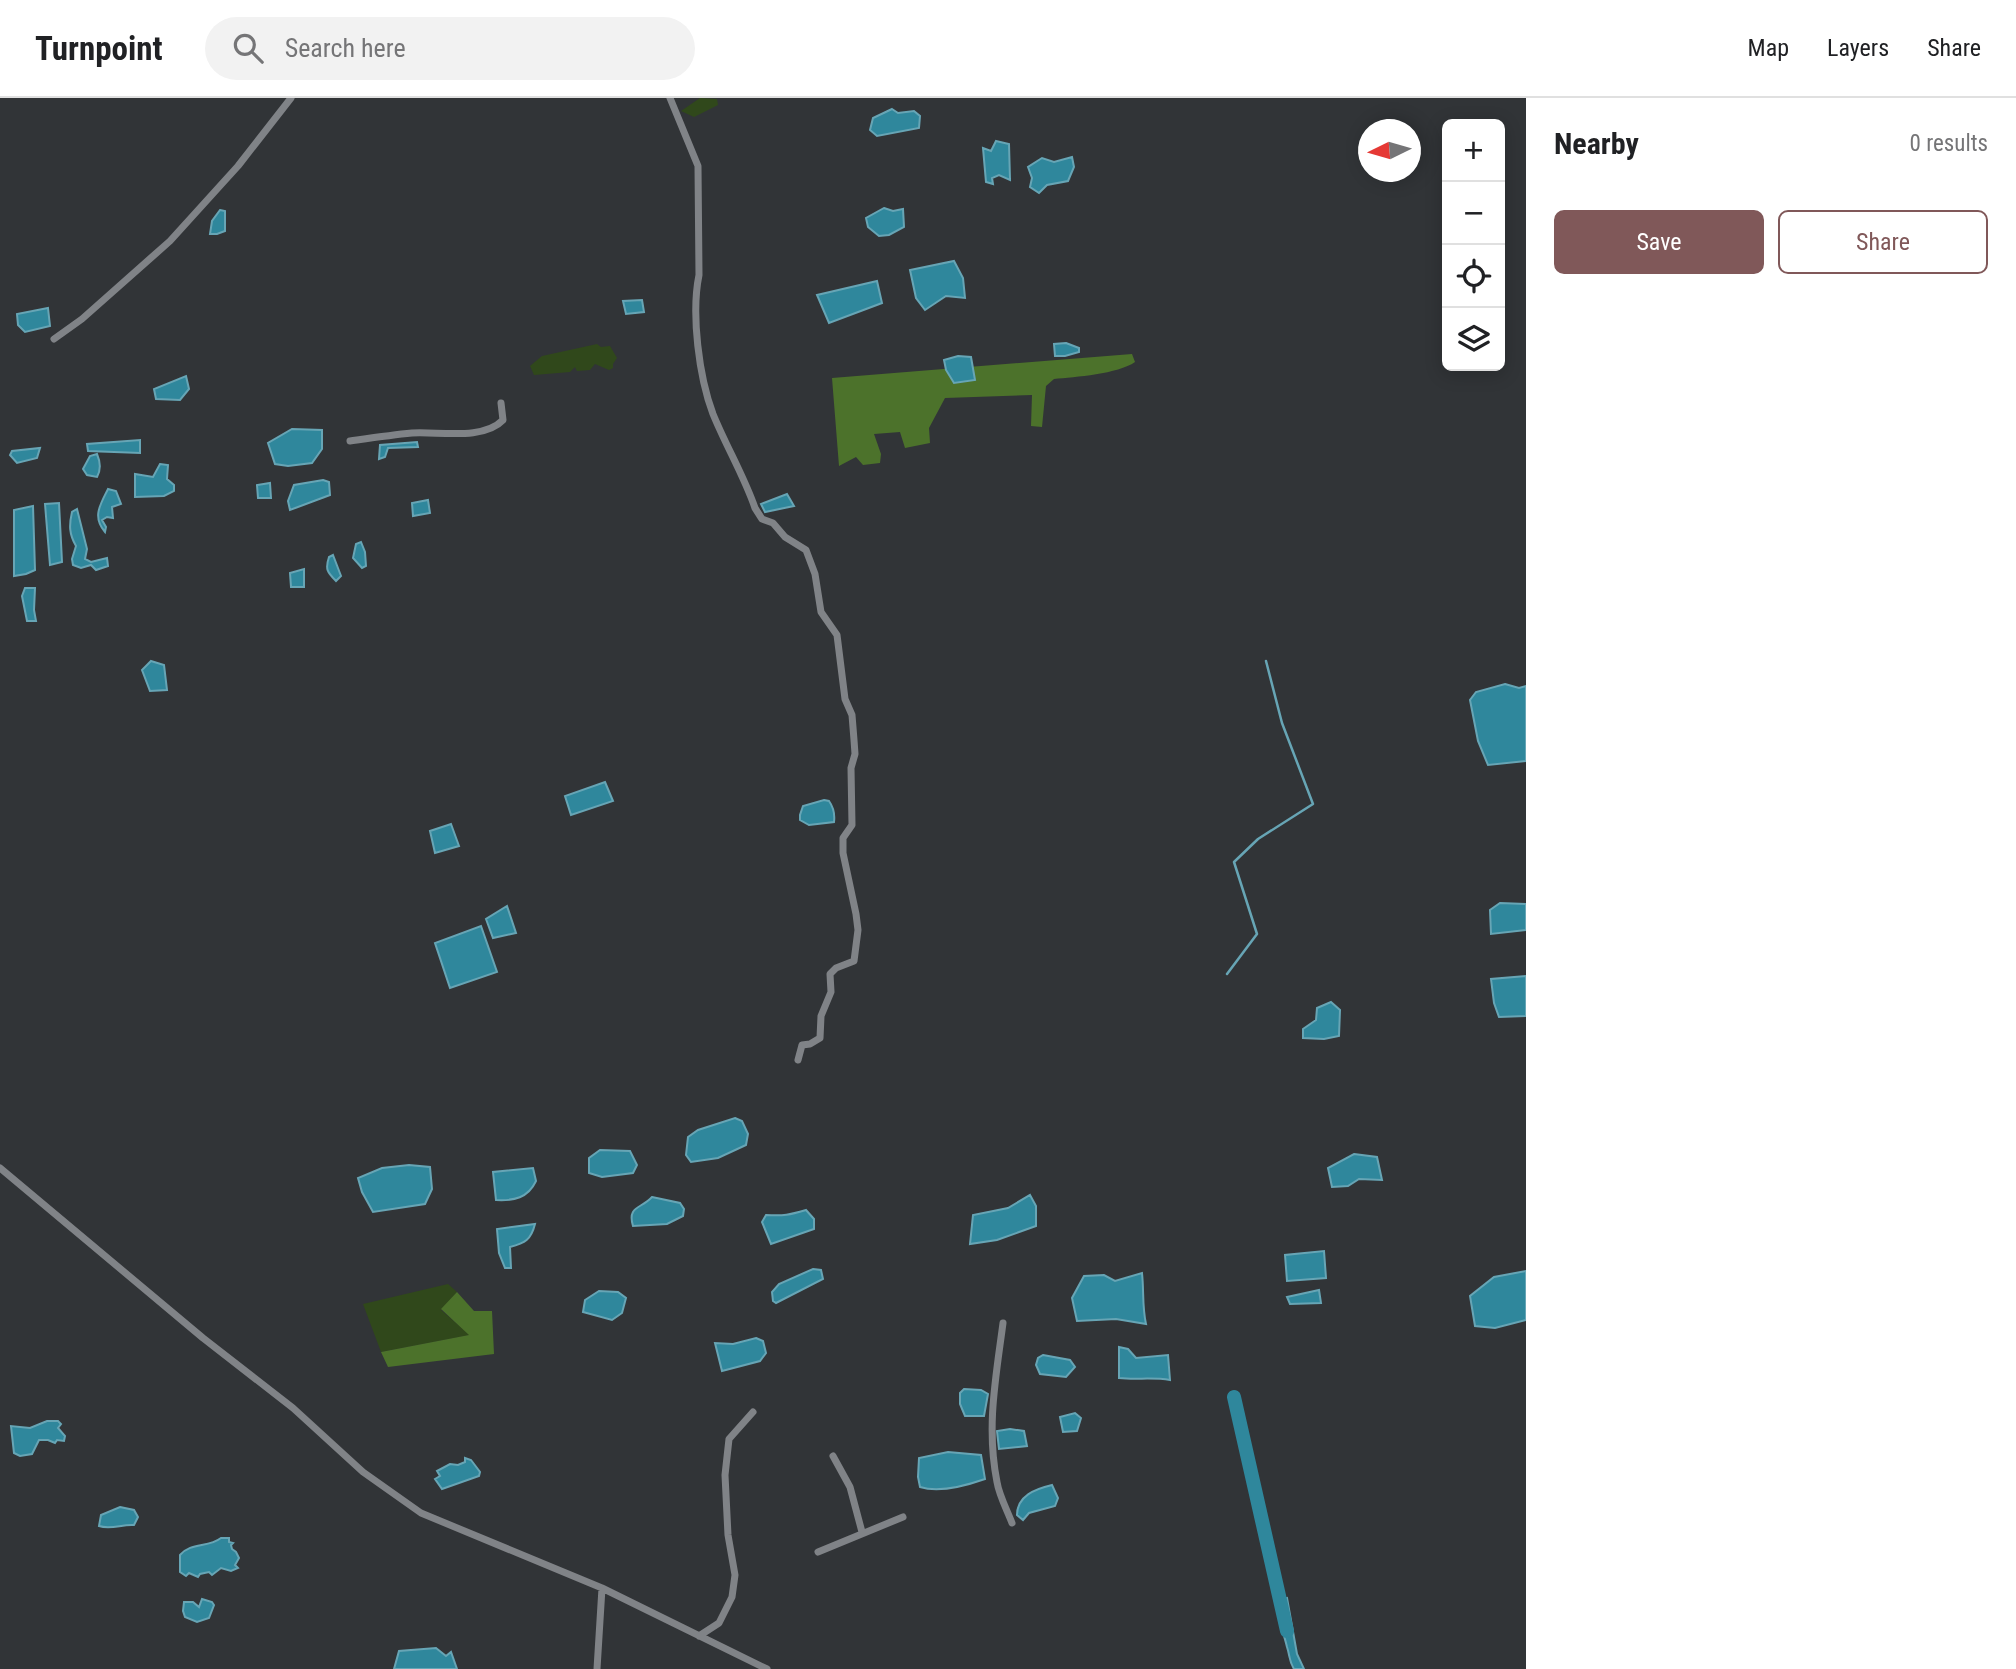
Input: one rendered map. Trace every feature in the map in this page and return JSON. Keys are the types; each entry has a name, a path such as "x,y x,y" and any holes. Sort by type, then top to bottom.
{"street":[{"path":"54,339 82,319 170,241 238,166 291,98"},
{"path":"670,98 698,166 699,275 696,290 700,372 713,414 755,508 762,519 773,523 785,537 806,550 815,574 821,612 837,635 845,699 852,715 855,754 851,768 852,825 843,838 843,846 858,930 854,961 836,968 830,974 831,992 821,1016 820,1038 802,1045 798,1060"},
{"path":"350,441 414,433 453,435 497,426 503,420 501,403"},
{"path":"0,1168 203,1338 293,1408 363,1472 421,1513 602,1588 767,1669"},
{"path":"1003,1323 992,1390 991,1425 997,1484 1012,1523"},
{"path":"699,1636 719,1623 732,1597 735,1575 728,1535 725,1475 729,1439 753,1412"},
{"path":"833,1456 850,1487 862,1532"},
{"path":"818,1552 903,1517"},
{"path":"597,1669 602,1588"}],"green space":[{"path":"700,98 717,99 718,105 694,117 681,111"},
{"path":"597,344 601,347 610,346 617,358 613,368 609,370 595,364 590,370 577,371 575,367 570,372 534,375 530,366 542,356"},
{"path":"1132,354 1135,362 1128,366 1096,374 1054,379 1046,386 1042,427 1031,426 1032,395 945,398 929,428 930,443 905,448 900,432 874,434 881,454 880,463 863,465 856,457 839,466 832,378"},
{"path":"448,1284 457,1292 441,1310 470,1335 381,1352 363,1304"},
{"path":"457,1292 474,1311 492,1311 494,1354 388,1367 381,1352 469,1335 441,1309"}],"water":[{"path":"892,109 898,113 914,111 920,116 919,128 877,136 870,130 873,118"},
{"path":"996,141 1009,144 1010,180 999,175 992,178 993,184 986,182 983,148 991,151"},
{"path":"1072,157 1074,167 1068,181 1047,185 1039,193 1030,187 1032,178 1028,167 1042,158 1054,162"},
{"path":"884,208 893,211 903,209 904,227 889,235 879,236 868,227 866,218"},
{"path":"220,210 225,211 225,231 210,234 212,221"},
{"path":"954,261 963,278 965,298 946,296 925,310 916,298 910,270"},
{"path":"877,281 882,303 829,323 817,295"},
{"path":"642,300 644,312 626,314 623,301"},
{"path":"48,308 50,326 25,332 18,325 17,314"},
{"path":"1066,343 1079,348 1079,352 1055,356 1054,344"},
{"path":"958,356 971,357 975,380 954,383 946,370 944,360"},
{"path":"186,376 189,389 180,400 156,399 154,389"},
{"path":"292,429 322,430 322,449 312,463 288,466 275,464 268,443"},
{"path":"140,440 140,453 88,451 87,444"},
{"path":"417,442 418,447 388,448 385,457 379,459 380,445"},
{"path":"40,448 37,458 17,463 10,455 12,451"},
{"path":"97,454 100,466 97,477 87,475 83,469 90,456"},
{"path":"160,464 168,465 167,479 174,485 174,491 164,496 135,497 135,474 153,477"},
{"path":"323,480 329,482 330,495 290,510 288,501 294,485"},
{"path":"270,483 271,498 258,498 257,485"},
{"path":"108,489 116,491 121,504 112,507 113,518 102,520 106,527 105,532 98,516"},
{"path":"787,494 794,506 765,512 761,504"},
{"path":"428,500 430,513 413,516 412,503"},
{"path":"59,503 62,562 50,565 45,504"},
{"path":"33,506 35,570 14,576 14,510"},
{"path":"77,509 87,549 85,559 91,562 107,558 108,566 96,570 91,565 81,568 73,565 76,546 70,521 72,512"},
{"path":"361,542 366,566 362,568 353,558 356,544"},
{"path":"333,555 341,576 336,581 327,567 329,557"},
{"path":"304,569 304,587 291,587 290,573"},
{"path":"25,588 35,588 36,621 27,621 22,596"},
{"path":"151,661 164,665 167,690 150,691 142,670"},
{"path":"1505,684 1519,688 1526,686 1526,761 1488,765 1478,741 1470,700 1476,692"},
{"path":"605,782 613,801 571,815 565,796"},
{"path":"829,801 832,806 834,822 809,825 800,820 803,806"},
{"path":"451,824 459,846 435,853 430,831"},
{"path":"1500,903 1526,904 1526,930 1491,934 1490,910"},
{"path":"507,906 516,933 493,938 486,919"},
{"path":"481,926 497,972 450,988 435,943"},
{"path":"1526,976 1526,1016 1499,1017 1491,979"},
{"path":"1331,1002 1340,1010 1339,1036 1324,1039 1303,1038 1303,1029 1316,1020 1317,1008"},
{"path":"735,1118 742,1121 748,1134 746,1145 718,1158 691,1162 686,1155 688,1137 698,1130"},
{"path":"600,1150 630,1151 637,1165 633,1173 602,1177 589,1173 589,1158"},
{"path":"1354,1154 1377,1157 1382,1180 1359,1179 1348,1186 1332,1187 1328,1168"},
{"path":"409,1165 430,1167 432,1189 425,1204 373,1212 358,1178 382,1168"},
{"path":"533,1168 536,1181 525,1195 509,1200 496,1200 493,1172"},
{"path":"1030,1195 1036,1206 1036,1226 997,1240 970,1244 973,1215 1008,1208"},
{"path":"652,1197 680,1203 684,1209 683,1216 667,1224 633,1226 633,1211"},
{"path":"806,1210 814,1219 814,1229 771,1244 762,1222 766,1215 786,1215"},
{"path":"535,1224 527,1240 510,1247 511,1268 505,1268 499,1253 497,1229"},
{"path":"1324,1251 1326,1278 1287,1281 1285,1255"},
{"path":"813,1269 821,1270 823,1279 776,1303 773,1301 772,1292 779,1284"},
{"path":"1526,1271 1526,1320 1495,1328 1475,1326 1470,1296 1494,1277"},
{"path":"1142,1273 1146,1324 1116,1319 1077,1321 1072,1298 1084,1276 1104,1275 1115,1281"},
{"path":"1319,1290 1321,1303 1290,1304 1287,1297"},
{"path":"599,1291 618,1292 626,1298 622,1313 612,1320 583,1312 585,1300"},
{"path":"756,1338 763,1341 766,1353 760,1361 722,1371 715,1343 733,1344"},
{"path":"1119,1347 1128,1349 1136,1358 1168,1355 1170,1380 1119,1378"},
{"path":"1043,1355 1070,1360 1075,1367 1066,1377 1040,1374 1036,1365 1038,1358"},
{"path":"964,1389 981,1390 988,1394 984,1416 965,1416 960,1404 960,1393"},
{"path":"1075,1413 1081,1418 1077,1431 1063,1432 1060,1417"},
{"path":"47,1421 58,1421 61,1424 58,1428 65,1436 64,1441 57,1440 55,1443 39,1440 32,1454 20,1456 14,1453 11,1426 30,1428"},
{"path":"997,1431 1024,1431 1027,1446 999,1449"},
{"path":"948,1452 981,1455 985,1479 944,1489 920,1487 919,1458"},
{"path":"465,1458 471,1460 480,1472 479,1476 442,1489 435,1479 440,1476 437,1471 450,1464 465,1462"},
{"path":"1052,1485 1058,1498 1055,1506 1029,1513 1023,1520 1017,1515 1024,1498 1033,1491"},
{"path":"120,1507 134,1510 138,1517 134,1525 99,1526 101,1515"},
{"path":"221,1538 229,1538 229,1542 233,1543 232,1549 239,1558 235,1565 238,1568 231,1571 221,1568 212,1575 209,1572 198,1577 189,1573 186,1576 180,1572 180,1555 184,1551"},
{"path":"1287,1598 1297,1654 1304,1669 1294,1669 1283,1632 1284,1608 1276,1601"},
{"path":"202,1599 214,1605 209,1618 197,1622 185,1617 184,1602 193,1602 199,1607"},
{"path":"436,1648 446,1656 451,1652 457,1669 394,1669 399,1651"}],"waterway":[{"path":"1227,974 1257,934 1234,862 1258,839 1313,804 1282,723 1266,661"},
{"path":"1234,1397 1287,1631"}]}
